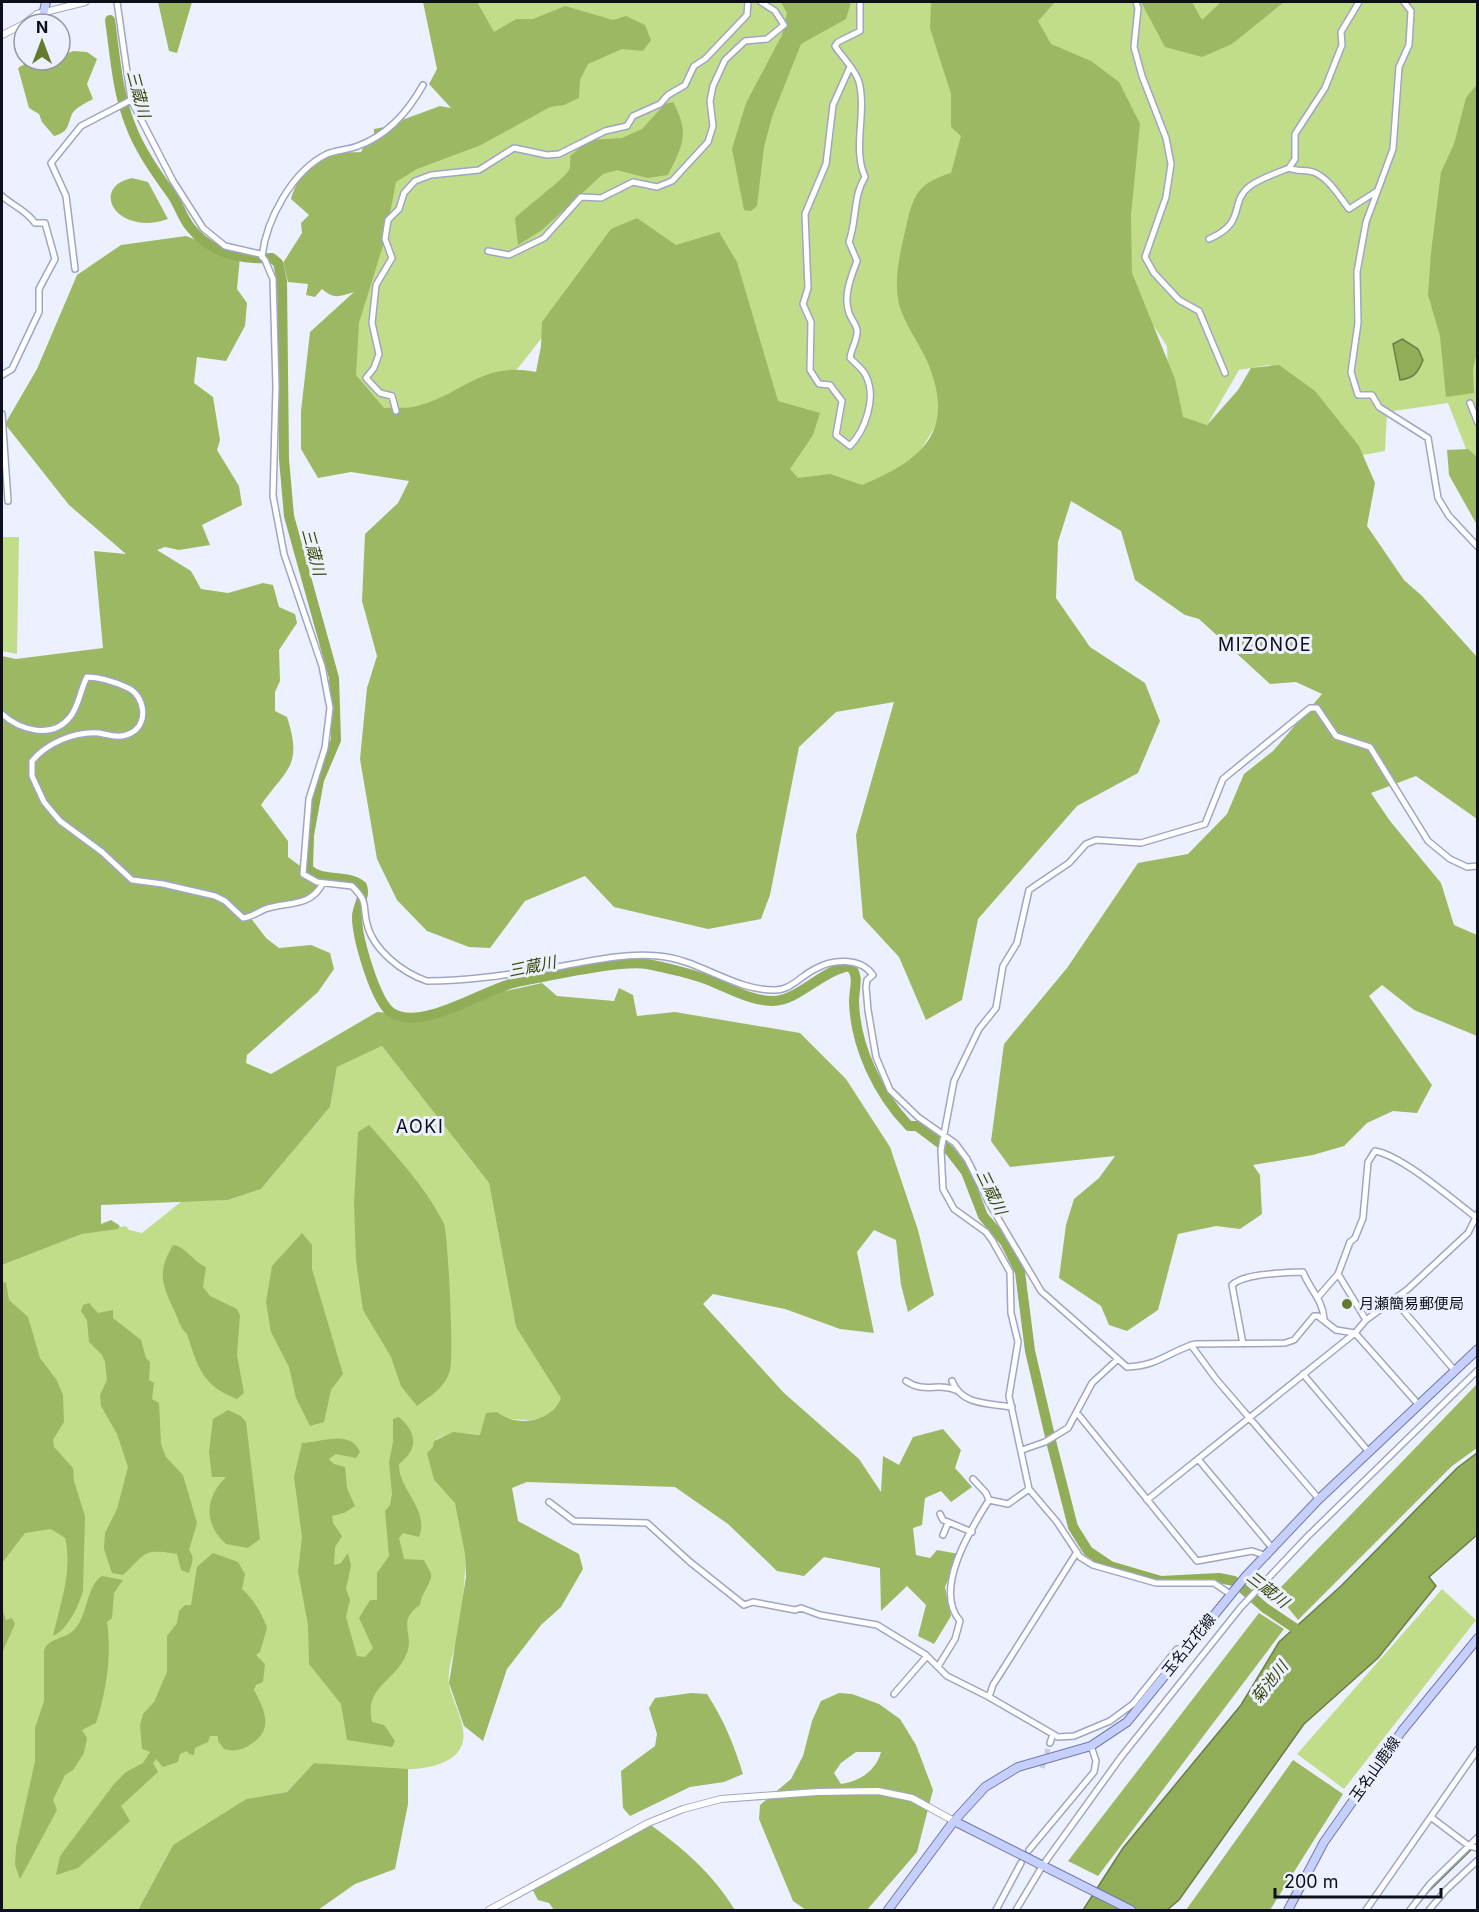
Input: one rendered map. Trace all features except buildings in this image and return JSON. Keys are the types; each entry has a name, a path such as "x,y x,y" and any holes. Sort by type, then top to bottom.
{"main road":[{"path":"44,11 46,2"},
{"name":"玉名立花線","path":"888,1911 954,1821 985,1787 1018,1767 1091,1746 1127,1722 1246,1576 1368,1451 1478,1349"},
{"name":"玉名山鹿線","path":"1288,1911 1324,1842 1402,1731 1478,1638"},
{"path":"954,1821 1131,1911"}],"street":[{"path":"44,11 85,2"},
{"path":"117,2 131,100 173,181 203,228 225,246 263,258"},
{"path":"396,411 392,396 380,393 366,378 374,368 379,354 372,323 376,285 392,258 385,239 388,220 399,208 415,181 431,175 479,170 514,148 547,155 559,154 605,131 627,126 633,116 660,104 668,95 685,84 694,66 705,59 747,15 748,2"},
{"path":"488,252 509,255 544,237 581,197 601,198 633,182 657,187 672,181 708,142 713,126 710,101 712,86 725,60 745,41 767,39 784,25 775,11 761,2"},
{"path":"850,67 833,105 826,164 806,214 808,288 803,304 811,322 810,370 819,384 830,385 842,401 836,435 850,446 861,435 870,401 866,375 850,358 857,327 848,312 848,286 856,261 849,242 855,224 857,189 865,177 858,162 862,129 859,81 850,67 835,46 838,42 860,31 860,2"},
{"path":"1136,2 1138,8 1134,47 1142,76 1166,138 1171,164 1166,197 1145,257 1154,273 1179,300 1198,311 1225,373"},
{"path":"1209,239 1225,232 1235,220 1237,208 1249,186 1289,168 1295,159 1295,134 1300,122 1325,88 1342,45 1341,32 1359,2"},
{"path":"1404,2 1411,11 1409,45 1399,67 1393,149 1366,222 1357,272 1358,323 1351,372 1358,396 1372,396 1379,407 1428,438 1438,498 1449,516 1478,547"},
{"path":"423,85 404,116 391,128 362,145 327,154 303,173 282,202 268,232 263,258 273,279 276,387 273,496 284,554 322,666 330,708 326,748 309,799 303,874 323,883 352,886 366,904 367,925 384,954 418,978 427,981 499,976 622,956 658,956 684,962 746,986 779,990 816,968 836,962 856,963 873,975 867,980 868,1010 876,1057 890,1090 918,1118 955,1143 967,1159 989,1203 1041,1291 1060,1311 1127,1367 1140,1367 1159,1362 1183,1347 1191,1345 1285,1343 1294,1340 1314,1316 1324,1319 1336,1330 1355,1333 1418,1404"},
{"path":"75,269 66,196 51,163 81,126 131,100"},
{"path":"1289,168 1296,171 1310,171 1322,176 1349,208 1377,192"},
{"path":"2,196 14,206 27,212 34,223 45,223 55,260 39,289 39,312 12,369 2,375"},
{"path":"1470,403 1478,423"},
{"path":"2,414 8,501"},
{"path":"2,714 28,730 48,731 63,724 71,717 87,677 116,683 134,691 141,700 142,717 140,725 133,732 124,736 79,733 56,743 32,762 32,776 44,802 60,821 102,852 132,880 163,884 215,896 225,901 243,918 267,909 304,902 319,891 323,883"},
{"path":"1233,1591 1214,1583 1165,1584 1135,1578 1093,1565 1077,1552 1057,1522 1029,1489 1009,1390 1018,1342 1011,1313 1010,1272 986,1232 954,1209 948,1200 941,1179 941,1150 954,1081 979,1029 996,1008 1003,966 1017,943 1029,890 1069,863 1086,844 1096,840 1141,843 1206,824 1223,779 1310,708 1317,708 1321,712 1336,736 1370,747 1428,841 1450,859 1467,867 1478,866"},
{"path":"1147,1500 1355,1333 1366,1320 1395,1301 1468,1233 1477,1216 1393,1158 1374,1151 1368,1162 1363,1218 1355,1238 1350,1242 1338,1274 1317,1298"},
{"path":"1243,1344 1232,1286 1235,1282 1279,1273 1303,1272 1323,1305 1324,1319"},
{"path":"1338,1274 1366,1320"},
{"path":"1395,1301 1455,1371"},
{"path":"1191,1345 1216,1379 1319,1499"},
{"path":"1022,1450 1045,1442 1068,1428 1092,1383 1118,1359"},
{"path":"1016,1911 1121,1757 1247,1600 1345,1499 1478,1370"},
{"path":"1303,1374 1368,1451"},
{"path":"906,1381 926,1389 949,1387 973,1401 1012,1407"},
{"path":"952,1381 955,1390"},
{"path":"1077,1413 1197,1562 1252,1551 1270,1552"},
{"path":"1198,1459 1270,1552"},
{"path":"973,1479 986,1493 989,1500"},
{"path":"989,1500 1008,1504 1029,1489"},
{"path":"989,1500 972,1532 949,1586 950,1600 960,1621 954,1639 937,1668 947,1676 1059,1737 1074,1736 1110,1721 1132,1704 1177,1649 1185,1649"},
{"path":"549,1502 574,1521 647,1523 744,1605 753,1602 795,1610 801,1608 820,1615 877,1625 939,1665"},
{"path":"940,1514 948,1523 972,1532"},
{"path":"943,1535 948,1523"},
{"path":"989,1697 993,1685 1077,1552"},
{"path":"894,1694 927,1656"},
{"path":"1050,1743 1053,1734"},
{"path":"1029,1850 1094,1772 1096,1761 1091,1746"},
{"path":"1366,1911 1478,1749"},
{"path":"489,1911 648,1823 683,1809 721,1799 817,1792 878,1791 912,1798 954,1821"},
{"path":"1432,1818 1469,1846 1477,1848"},
{"path":"1410,1911 1430,1884 1478,1837"},
{"path":"1429,1911 1446,1890 1478,1860"},
{"path":"996,1911 1021,1863"}],"shaded area":[{"path":"158,2 192,2 177,53 169,51"},
{"path":"423,2 477,2 494,32 516,19 533,19 565,6 613,20 626,16 645,25 651,40 643,51 622,49 588,64 580,80 579,98 564,105 550,107 481,145 417,169 396,182 385,239 359,323 356,375 384,408 405,408 433,401 474,380 501,371 536,372 541,346 542,322 611,229 637,218 676,245 719,232 737,262 778,401 820,413 813,435 790,469 798,478 830,474 862,485 902,465 929,440 936,424 938,406 935,385 927,361 899,304 897,273 900,253 916,196 925,185 951,173 961,136 951,127 951,94 930,28 931,2 1055,2 1038,21 1051,44 1091,61 1119,82 1140,124 1131,215 1132,273 1175,379 1183,417 1207,425 1238,390 1251,368 1279,365 1315,391 1359,446 1375,483 1367,526 1404,580 1422,596 1477,657 1477,819 1416,776 1371,793 1390,821 1441,883 1454,925 1477,935 1477,1036 1414,1010 1382,985 1369,996 1432,1085 1417,1113 1393,1111 1367,1123 1344,1146 1313,1155 1253,1165 1260,1175 1262,1214 1240,1229 1216,1226 1178,1234 1158,1310 1127,1331 1109,1325 1101,1306 1059,1278 1066,1225 1074,1199 1099,1178 1115,1156 1010,1167 991,1141 1004,1044 1067,968 1138,863 1188,854 1227,814 1244,774 1273,751 1322,694 1296,682 1270,684 1199,619 1185,615 1135,580 1121,531 1071,501 1058,542 1056,598 1090,647 1145,683 1160,721 1138,773 1077,806 978,919 962,1000 926,1020 899,957 863,918 856,835 894,702 836,712 799,747 770,895 761,919 708,929 614,907 585,876 525,901 490,948 469,947 427,931 397,900 377,859 360,759 367,688 377,656 362,601 365,534 398,503 409,481 351,472 318,478 301,449 301,411 310,332 354,292 334,296 322,289 315,297 306,295 308,284 288,282 283,263 302,233 301,223 309,215 291,199 300,179 314,162 331,153 361,152 366,142 374,137 374,129 385,127 399,117 402,120 440,106 451,108 429,84 437,69"},
{"path":"469,2 956,2 978,154 950,402 897,489 771,485 626,231 496,396 373,432 328,397 389,161 523,107"},
{"path":"781,2 851,2 846,19 801,44 772,117 764,147 757,206 751,211 744,210 732,149 746,103 782,35 787,13"},
{"path":"1040,2 1477,2 1477,477 1448,403 1387,412 1385,451 1352,457 1269,365 1239,370 1207,425 1169,414 1167,346 1120,276 1033,36"},
{"path":"1141,2 1192,2 1202,20 1221,2 1284,2 1232,44 1202,57 1165,47"},
{"path":"72,52 87,52 97,59 87,84 93,99 76,109 65,130 54,136 42,122 39,114 29,108 19,72 72,72"},
{"path":"1477,84 1478,348 1473,369 1474,393 1446,397 1440,336 1428,295 1431,253 1441,172 1454,144 1466,98"},
{"path":"673,102 682,122 683,139 668,175 647,178 617,170 603,174 542,230 518,245 515,218 566,174 570,167 570,156 589,140 622,138 642,129 665,104"},
{"path":"132,178 148,182 168,219 150,223 134,221 122,216 114,209 111,200 112,191 119,183"},
{"path":"186,236 240,257 237,289 247,303 245,326 226,361 197,357 194,383 213,397 220,440 217,450 239,486 242,505 202,525 210,545 179,550 165,547 157,550 191,571 201,589 228,593 263,583 273,585 279,607 295,614 297,623 279,650 280,681 275,692 275,711 287,717 292,733 293,757 285,774 261,805 288,841 288,857 323,883 312,898 250,917 266,938 279,948 311,945 330,953 334,969 318,992 247,1055 246,1063 271,1074 377,1012 392,1013 401,1017 443,1013 496,993 542,983 557,996 614,1001 619,988 633,995 637,1016 675,1012 800,1033 846,1079 890,1147 918,1230 934,1295 908,1312 901,1285 896,1240 874,1230 857,1252 874,1333 840,1329 785,1309 713,1294 703,1304 784,1393 859,1459 881,1492 883,1456 899,1465 913,1437 943,1429 961,1450 955,1468 972,1487 951,1502 941,1491 925,1498 922,1525 913,1528 916,1555 930,1558 937,1550 959,1554 945,1587 951,1616 934,1644 918,1636 926,1605 907,1586 881,1611 880,1568 824,1557 804,1576 777,1571 728,1524 675,1487 527,1482 512,1488 518,1521 579,1554 583,1569 561,1607 541,1625 507,1669 483,1741 464,1726 449,1683 466,1577 465,1554 455,1503 434,1480 427,1453 433,1447 434,1441 453,1432 480,1435 486,1413 497,1412 514,1420 533,1420 550,1413 561,1398 516,1327 489,1183 382,1046 337,1067 330,1107 261,1189 228,1200 101,1205 101,1224 111,1220 120,1226 118,1229 82,1234 2,1265 2,656 16,659 103,648 94,551 126,554 69,505 5,424 37,369 77,275 121,245"},
{"path":"1468,449 1477,457 1477,525 1449,475 1447,450"},
{"path":"2,537 19,537 17,654 2,651"},
{"path":"382,1046 489,1183 516,1327 562,1398 552,1413 545,1417 530,1420 504,1418 480,1435 456,1434 434,1441 434,1480 455,1503 464,1532 464,1590 449,1679 451,1693 462,1723 463,1743 450,1759 437,1765 421,1768 403,1770 314,1763 287,1792 246,1799 173,1845 138,1910 2,1910 2,1265 82,1234 126,1226 129,1230 142,1233 182,1201 228,1200 261,1189 330,1107 337,1067"},
{"path":"369,1125 420,1185 437,1211 446,1233 451,1320 450,1370 441,1386 417,1406 401,1386 391,1357 363,1310 356,1260 354,1203 358,1132"},
{"path":"302,1233 312,1245 312,1269 343,1374 331,1390 324,1422 310,1426 296,1398 289,1367 271,1332 266,1302 272,1266"},
{"path":"173,1245 178,1246 206,1267 203,1287 210,1296 237,1309 240,1315 237,1355 244,1393 237,1399 216,1388 203,1374 187,1334 180,1325 169,1299 163,1270"},
{"path":"6,1282 9,1300 28,1317 40,1358 56,1379 63,1395 64,1422 53,1440 54,1447 73,1468 74,1481 85,1516 83,1591 72,1617 63,1629 53,1636 67,1575 65,1538 51,1529 25,1533 2,1563 2,1283"},
{"path":"89,1303 98,1313 113,1310 113,1318 141,1340 146,1358 150,1362 149,1380 154,1383 152,1399 159,1403 161,1444 166,1457 183,1475 197,1523 189,1550 193,1559 189,1573 181,1570 177,1554 151,1552 141,1557 123,1575 112,1573 104,1549 105,1533 117,1509 128,1467 117,1434 101,1406 100,1395 107,1380 105,1362 102,1355 89,1342 87,1320 81,1311 83,1305"},
{"path":"1477,1384 1477,1448 1452,1466 1298,1620 1281,1599 1281,1587"},
{"path":"228,1410 241,1416 246,1422 260,1539 248,1548 226,1544 213,1528 210,1519 214,1493 226,1477 212,1477 209,1452 213,1419"},
{"path":"399,1417 410,1429 413,1441 410,1453 399,1464 400,1473 417,1509 421,1527 419,1537 403,1533 399,1538 404,1559 424,1560 431,1577 420,1605 413,1611 407,1623 409,1641 406,1655 372,1700 372,1722 384,1725 395,1741 392,1747 347,1740 341,1704 309,1664 308,1625 298,1571 302,1537 294,1477 302,1443 343,1439 350,1441 360,1452 356,1458 336,1454 329,1459 334,1464 345,1467 347,1488 355,1506 344,1513 332,1516 333,1523 342,1536 335,1547 334,1565 341,1563 348,1553 351,1566 346,1589 350,1600 346,1617 357,1656 365,1657 373,1648 359,1618 370,1600 377,1600 377,1573 389,1556 385,1511 390,1505 392,1494 389,1462 393,1442 393,1419"},
{"path":"213,1553 238,1562 245,1574 242,1589 257,1607 267,1628 260,1652 256,1655 265,1664 263,1682 256,1685 254,1690 264,1712 263,1732 251,1744 238,1750 224,1749 218,1741 218,1736 210,1736 208,1742 195,1748 194,1755 187,1751 180,1754 178,1762 163,1767 156,1759 153,1763 158,1772 121,1806 130,1821 78,1868 56,1875 60,1856 114,1784 126,1772 143,1763 150,1752 142,1749 140,1725 143,1714 154,1702 167,1672 167,1636 177,1623 179,1611 185,1605 191,1605 197,1567"},
{"path":"102,1576 123,1580 114,1593 112,1618 107,1622 108,1661 100,1711 96,1723 82,1730 87,1738 84,1753 73,1770 65,1775 53,1800 57,1810 20,1879 15,1865 16,1847 35,1761 35,1728 44,1701 44,1650 50,1643 74,1630 79,1624 93,1587"},
{"path":"1442,1589 1476,1620 1344,1789 1297,1754"},
{"path":"2,1609 6,1620 12,1618 15,1624 2,1653"},
{"path":"1259,1613 1284,1629 1098,1876 1068,1861"},
{"path":"691,1693 707,1694 728,1733 743,1774 724,1782 690,1787 630,1816 623,1808 621,1771 655,1746 657,1734 649,1708 655,1698"},
{"path":"839,1693 852,1694 879,1704 900,1719 916,1745 933,1790 917,1852 867,1910 806,1910 793,1901 759,1819 760,1805 791,1779 803,1756 812,1721 821,1701","holes":["856,1752 881,1752 875,1765 861,1778 841,1784 834,1773 841,1763"]},
{"path":"1293,1760 1343,1794 1270,1910 1186,1910"},
{"path":"314,1763 408,1769 408,1804 395,1869 355,1884 318,1910 138,1910 173,1845 246,1799 287,1792"},
{"path":"648,1823 696,1862 717,1884 735,1910 554,1910 549,1903 538,1900 531,1887"}],"water":[{"path":"1402,339 1418,349 1423,360 1415,374 1400,380 1393,344"},
{"name":"菊池川","path":"1477,1453 1477,1535 1429,1577 1436,1586 1378,1658 1304,1724 1179,1900 1167,1910 1083,1910 1123,1848 1241,1705 1279,1642 1341,1586 1457,1468"}],"waterway":[{"name":"三蔵川","path":"110,20 119,86 130,124 143,152 187,223 198,236 216,249 249,258 272,258 278,263 282,281 284,459 289,516 334,678 336,740 319,780 309,835 308,869 321,876 349,880 362,886 363,894 357,917 360,939 373,983 386,1007 392,1013 405,1017 420,1017 454,1007 517,982 583,969 635,963 706,979 750,997 773,1001 792,996 830,973 850,966 856,978 854,1001 859,1035 878,1084 909,1126 917,1126 949,1150 966,1172 983,1216 1005,1242 1020,1272 1030,1351 1052,1445 1073,1527 1088,1551 1110,1566 1161,1581 1219,1578 1234,1581 1265,1608 1305,1635"},
{"path":"1413,1910 1473,1848"}],"tunnel":[{"path":"1042,1768 1050,1743"}],"place":[{"name":"月瀬簡易郵便局","path":"1347,1304"}],"district":[{"name":"MIZONOE","path":"1265,645"},
{"name":"AOKI","path":"420,1127"}]}
